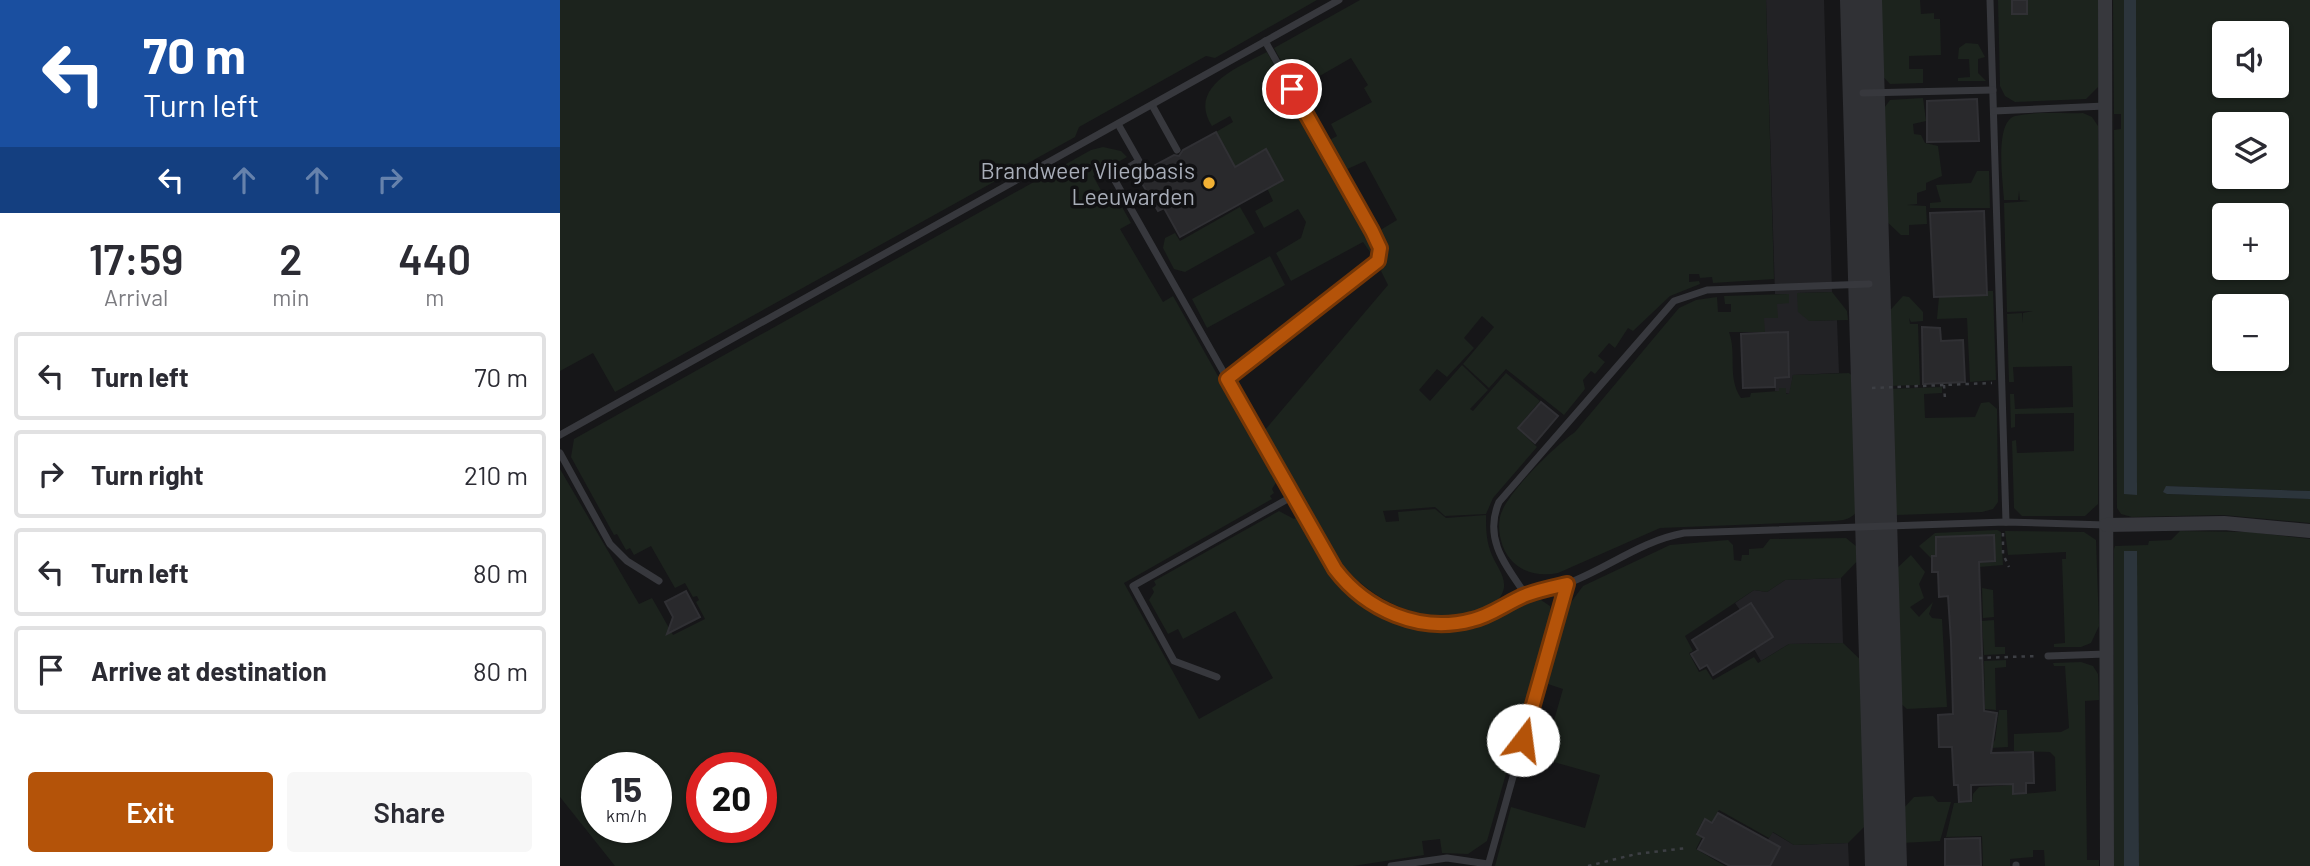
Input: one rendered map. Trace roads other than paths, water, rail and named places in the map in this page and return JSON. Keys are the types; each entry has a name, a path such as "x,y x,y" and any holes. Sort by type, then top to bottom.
{"street":[{"path":"2105,0 2107,866"},
{"path":"2106,525 2224,523 2310,531"}],"lane":[{"path":"560,435 1339,0"},
{"path":"1990,0 2006,522"},
{"path":"1227,379 1378,261 1380,248 1265,41"},
{"path":"1863,93 1993,90"},
{"path":"1152,105 1177,150"},
{"path":"1994,111 2106,106"},
{"path":"1118,124 1139,161 1113,177 1335,569 1350,588 1389,613 1435,624 1475,620 1526,595 1567,584 1647,543 1684,533 2006,522 2106,525"},
{"path":"1526,595 1497,550 1493,527 1499,502 1674,301 1707,290 1869,284"},
{"path":"560,453 610,544 628,561 659,581"},
{"path":"1217,677 1174,661 1133,586 1293,496"},
{"path":"1391,866 1447,858 1488,865 1567,584"},
{"path":"2048,656 2107,653"}],"place":[{"name":"Brandweer Vliegbasis Leeuwarden","path":"1209,183"}]}
